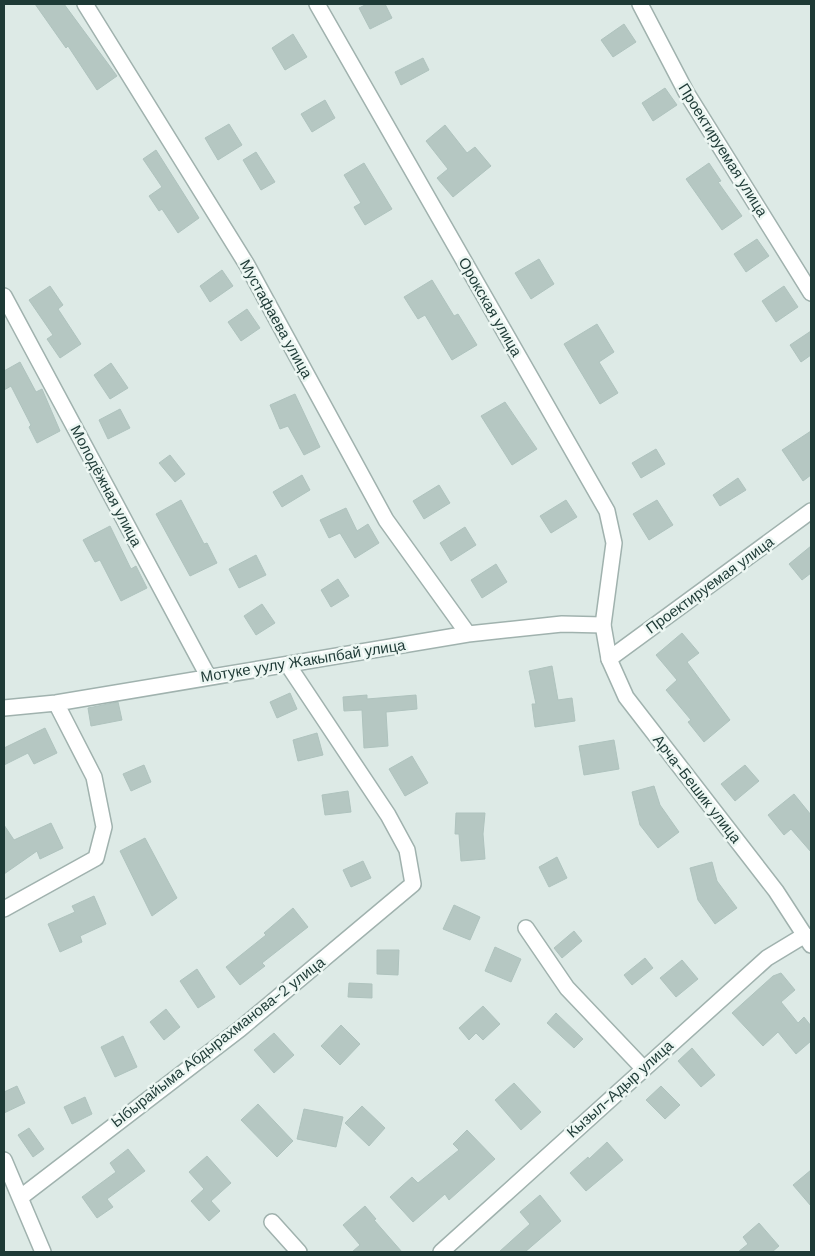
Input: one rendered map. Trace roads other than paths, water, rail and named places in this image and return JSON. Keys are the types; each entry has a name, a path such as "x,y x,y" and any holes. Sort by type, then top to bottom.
{"street":[{"name":"Мустафаева улица","path":"85,4 247,265 386,520 468,634"},
{"name":"Орокская улица","path":"317,4 607,511 614,543 602,625"},
{"name":"Проектируемая улица","path":"640,4 686,92 811,293"},
{"name":"Молодёжная улица","path":"4,296 208,676"},
{"name":"Проектируемая улица","path":"609,659 811,512"},
{"name":"Мотуке уулу Жакыпбай улица","path":"4,708 56,703 208,676 468,634 562,624 602,625"},
{"name":"Арча-Бешик улица","path":"602,625 609,659 626,697 776,891 808,940"},
{"name":"Ыбырайыма Абдырахманова-2 улица","path":"21,1197 240,1029 413,884 407,850 388,815 288,664"},
{"path":"4,909 96,858 104,827 94,776 56,703"},
{"path":"526,928 567,988 643,1068"},
{"name":"Кызыл-Адыр улица","path":"441,1252 766,958 808,940"},
{"path":"4,1160 21,1197 42,1252"},
{"path":"272,1222 299,1252"}]}
